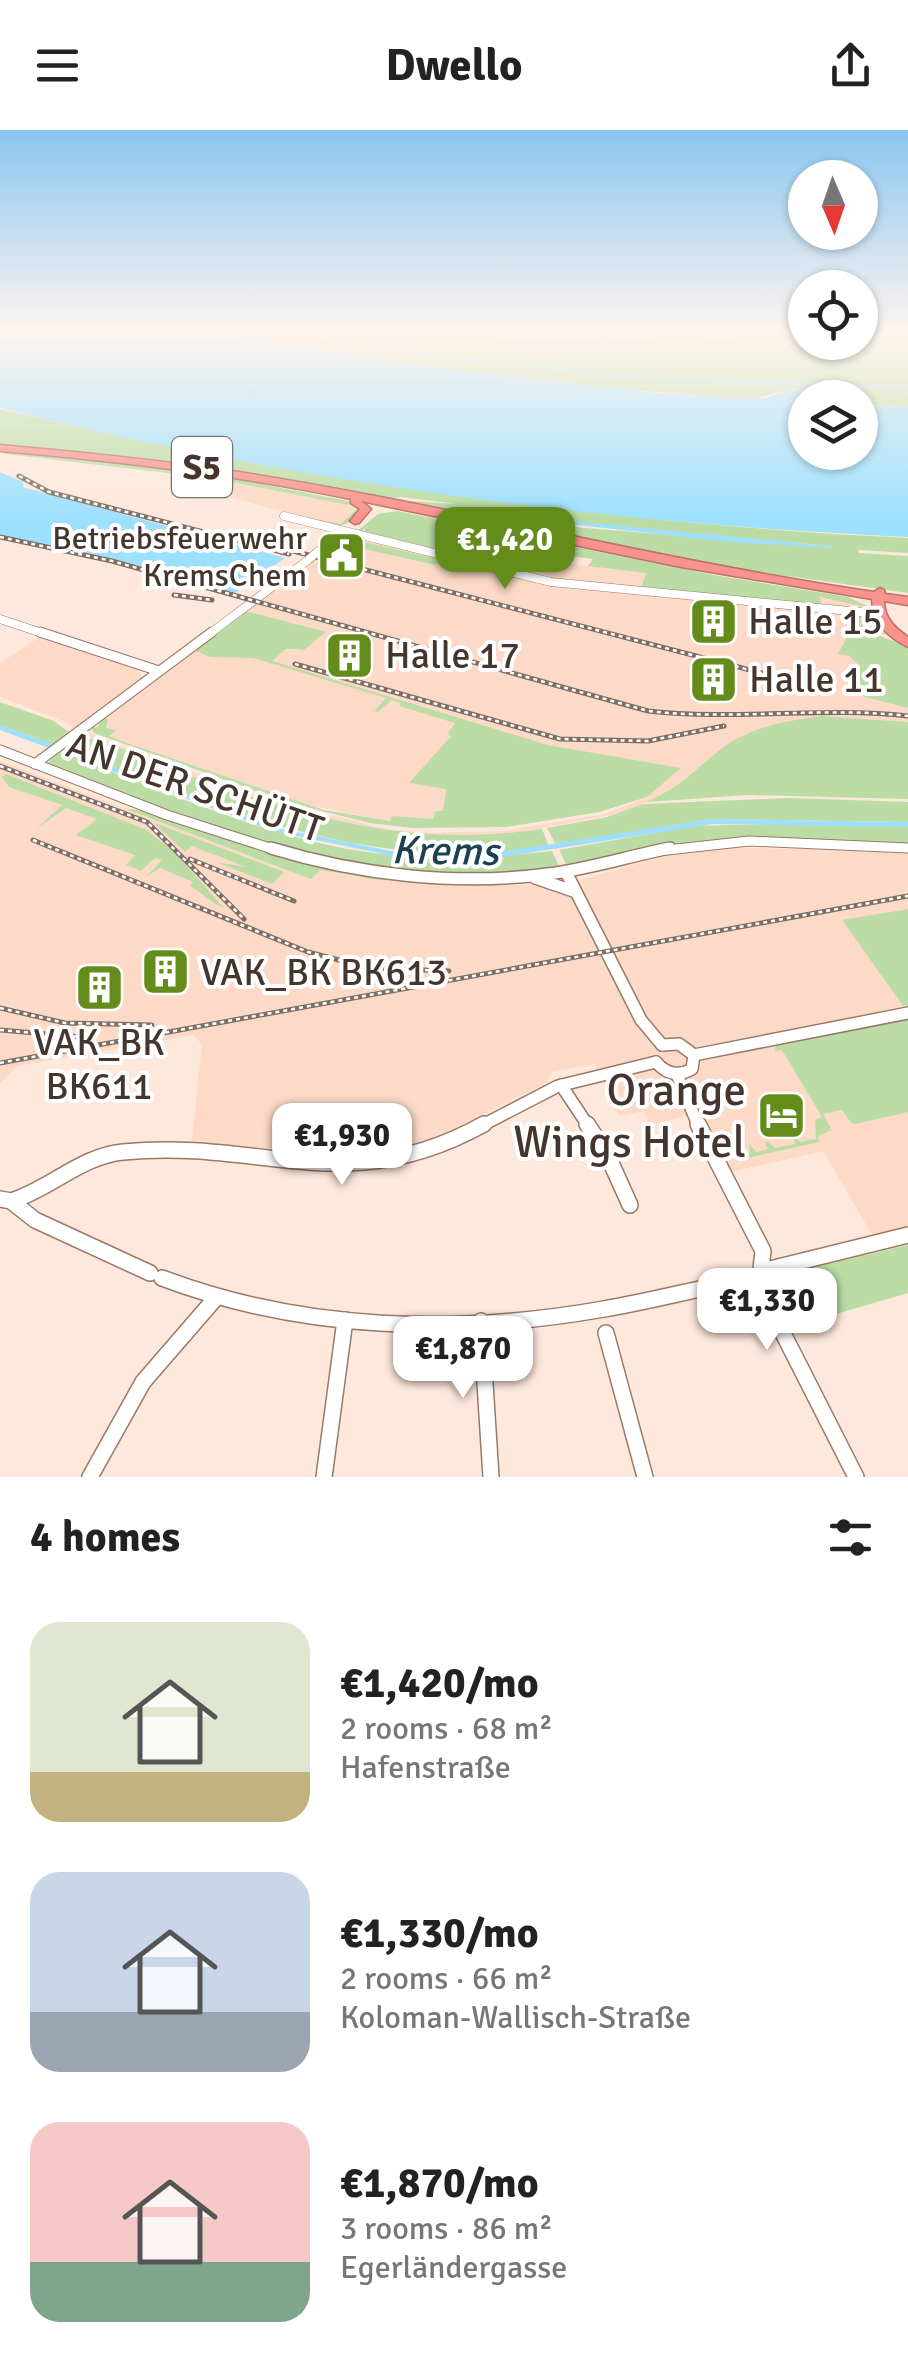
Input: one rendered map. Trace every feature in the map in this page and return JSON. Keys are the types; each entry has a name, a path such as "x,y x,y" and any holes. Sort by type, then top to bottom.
{"highway":[{"name":"S5","path":"0,447 170,462 880,604"},
{"name":"S5","path":"16,448 180,467 380,506"},
{"path":"332,494 365,505 366,510 344,532"},
{"path":"354,521 380,506"},
{"path":"380,506 683,566 833,591 880,604 908,600"},
{"path":"344,532 380,506"},
{"path":"880,604 888,628 908,643"}],"street":[{"path":"284,516 551,582 860,612"},
{"path":"38,762 344,532"},
{"path":"0,619 159,671"},
{"name":"AN DER SCHÜTT","path":"0,750 299,859 408,876 527,876 566,872 659,850 719,842 788,841 908,848"},
{"path":"566,872 642,1020 662,1045"},
{"path":"527,876 577,892"},
{"path":"694,1055 692,1069 677,1075 660,1068 654,1054 662,1045 679,1044 694,1055 908,1013"},
{"path":"4,1204 36,1193 89,1160 120,1152 197,1154 323,1167 396,1160 423,1153 561,1084 656,1062"},
{"path":"677,1075 687,1103 758,1240 764,1262 762,1292 856,1477"},
{"path":"561,1084 607,1154 630,1205"},
{"path":"4,1204 214,1300 256,1310 345,1320 602,1320 908,1235"},
{"path":"90,1477 122,1411 150,1368 214,1300"},
{"path":"324,1477 345,1320"},
{"path":"602,1320 645,1477"},
{"path":"481,1321 491,1477"}],"shaded area":[{"path":"234,482 356,505 361,510 346,523 334,525 217,494"},
{"path":"454,530 543,547 530,565 558,570 563,563 646,573 641,589 821,605 820,597 861,604 871,614 856,613 839,654 849,656 859,665 847,691 908,708 908,722 822,716 791,720 727,745 676,789 621,813 505,835 431,836 372,830 264,802 105,745 54,717 0,697 0,663 41,636 137,668 144,679 80,727 108,742 266,799 386,829 431,833 504,831 605,814 650,796 648,793 679,768 548,745 446,789 441,825 391,822 279,799 94,733 92,726 100,724 96,722 205,641 300,651 325,632 246,611 343,537 439,546"},
{"path":"0,761 311,879 320,869 351,876 554,887 665,856 664,853 719,847 908,852 908,909 843,921 903,1006 908,1005 908,1229 874,1238 823,1151 731,1172 699,1113 650,1125 644,1111 619,1116 595,1064 551,1072 548,1082 411,1150 349,1159 191,1147 202,1045 194,1035 17,1066 0,1084"}],"green space":[{"path":"680,394 774,394 744,399"},
{"path":"878,394 908,394 908,407 878,406"},
{"path":"0,409 225,457 451,494 679,522 908,538 908,553 858,550 908,556 908,593 723,567 393,500 458,504 401,497 385,499 199,464 0,444","holes":["515,517 830,546 561,526"]},
{"path":"2,451 191,470 352,502 364,509 341,526 326,525 299,516 341,524 359,507 210,478"},
{"path":"397,511 719,576 848,597 872,608 889,635 877,633 866,607 820,597 822,606 561,582 552,578 641,588 646,573 588,566 593,559 569,556 558,570 529,565 542,546 454,530 440,546 448,549 429,551 365,535 365,527 362,534 357,531 378,514"},
{"path":"343,537 497,573 465,571 440,562 435,565 342,544 326,556 320,554"},
{"path":"246,611 326,632 304,650 286,649 272,661 548,745 681,768 647,797 599,812 506,827 412,828 370,823 290,803 94,733 90,727 108,719 106,728 116,730 109,736 324,810 390,821 392,816 433,819 435,811 443,811 446,789 409,783 451,736 448,733 455,723 399,706 401,703 392,700 374,711 386,698 253,658 210,657 196,651"},
{"path":"853,614 867,618 874,631 883,637 908,646 908,708 846,692 859,665 849,656 838,654 855,622"},
{"path":"0,702 54,721 70,733 54,745 0,725"},
{"path":"822,716 908,722 908,799 747,795 646,802 680,783 746,734"},
{"path":"79,735 237,792 322,817 364,826 450,835 542,829 549,846 482,853 419,852 300,831 183,794 62,748"},
{"path":"58,751 201,806 310,841 373,853 424,857 552,851 559,866 493,874 427,873 362,865 298,851 171,811 47,764"},
{"path":"6,774 147,830 174,852 224,908 190,886 193,882 160,868 146,877 162,860 155,858 141,871 126,865 135,855 76,835 97,819 66,808 36,829 62,805 9,787 2,777"},
{"path":"789,798 908,802 908,822 712,819 556,845 547,828 607,817 643,804"},
{"path":"126,809 169,816 319,867 482,881 499,886 380,880 320,870 311,879"},
{"path":"155,823 284,872 272,884 216,862 246,867 192,846 185,852"},
{"path":"816,823 908,827 908,845 787,838 718,839 566,864 559,850 693,826"},
{"path":"908,909 908,1005 903,1006 842,920"},
{"path":"908,1016 908,1112 856,1124 842,1110 823,1114 832,1130 818,1136 819,1142 738,1160 736,1157 750,1153 749,1145 757,1152 768,1149 768,1141 775,1148 795,1144 793,1136 801,1142 816,1139 815,1120 822,1117 782,1050 775,1051 776,1043"},
{"path":"908,1245 908,1293 788,1328 767,1287 772,1277"}],"water":[{"path":"0,394 669,394 744,399 788,394 788,470 878,470 878,406 908,407 908,537 565,510 337,478 111,435 0,408"},
{"path":"0,472 23,482 23,487 285,558 235,593 115,559 0,535"},
{"path":"514,518 832,548 731,542"},
{"name":"Krems","path":"0,725 281,829 391,851 507,851 712,819 908,822 908,827 713,824 508,856 389,855 277,832 0,730"}],"railway":[{"path":"19,476 49,492 289,554"},
{"path":"0,537 112,561 648,711 908,716"},
{"path":"278,547 815,687"},
{"path":"174,595 212,600"},
{"path":"295,664 560,739 648,741 724,726"},
{"path":"0,766 147,822 244,919"},
{"path":"33,840 308,952 370,968 449,971"},
{"path":"190,859 294,901"},
{"path":"0,1063 908,896"},
{"path":"0,1008 65,1023 152,1025"},
{"path":"0,1030 82,1037"}],"place":[{"name":"Betriebsfeuerwehr KremsChem","path":"342,556"},
{"name":"Halle 15","path":"713,621"},
{"name":"Halle 17","path":"350,655"},
{"name":"Halle 11","path":"714,679"},
{"name":"VAK_BK BK613","path":"165,972"},
{"name":"VAK_BK BK611","path":"99,988"},
{"name":"Orange Wings Hotel","path":"781,1116"}]}
